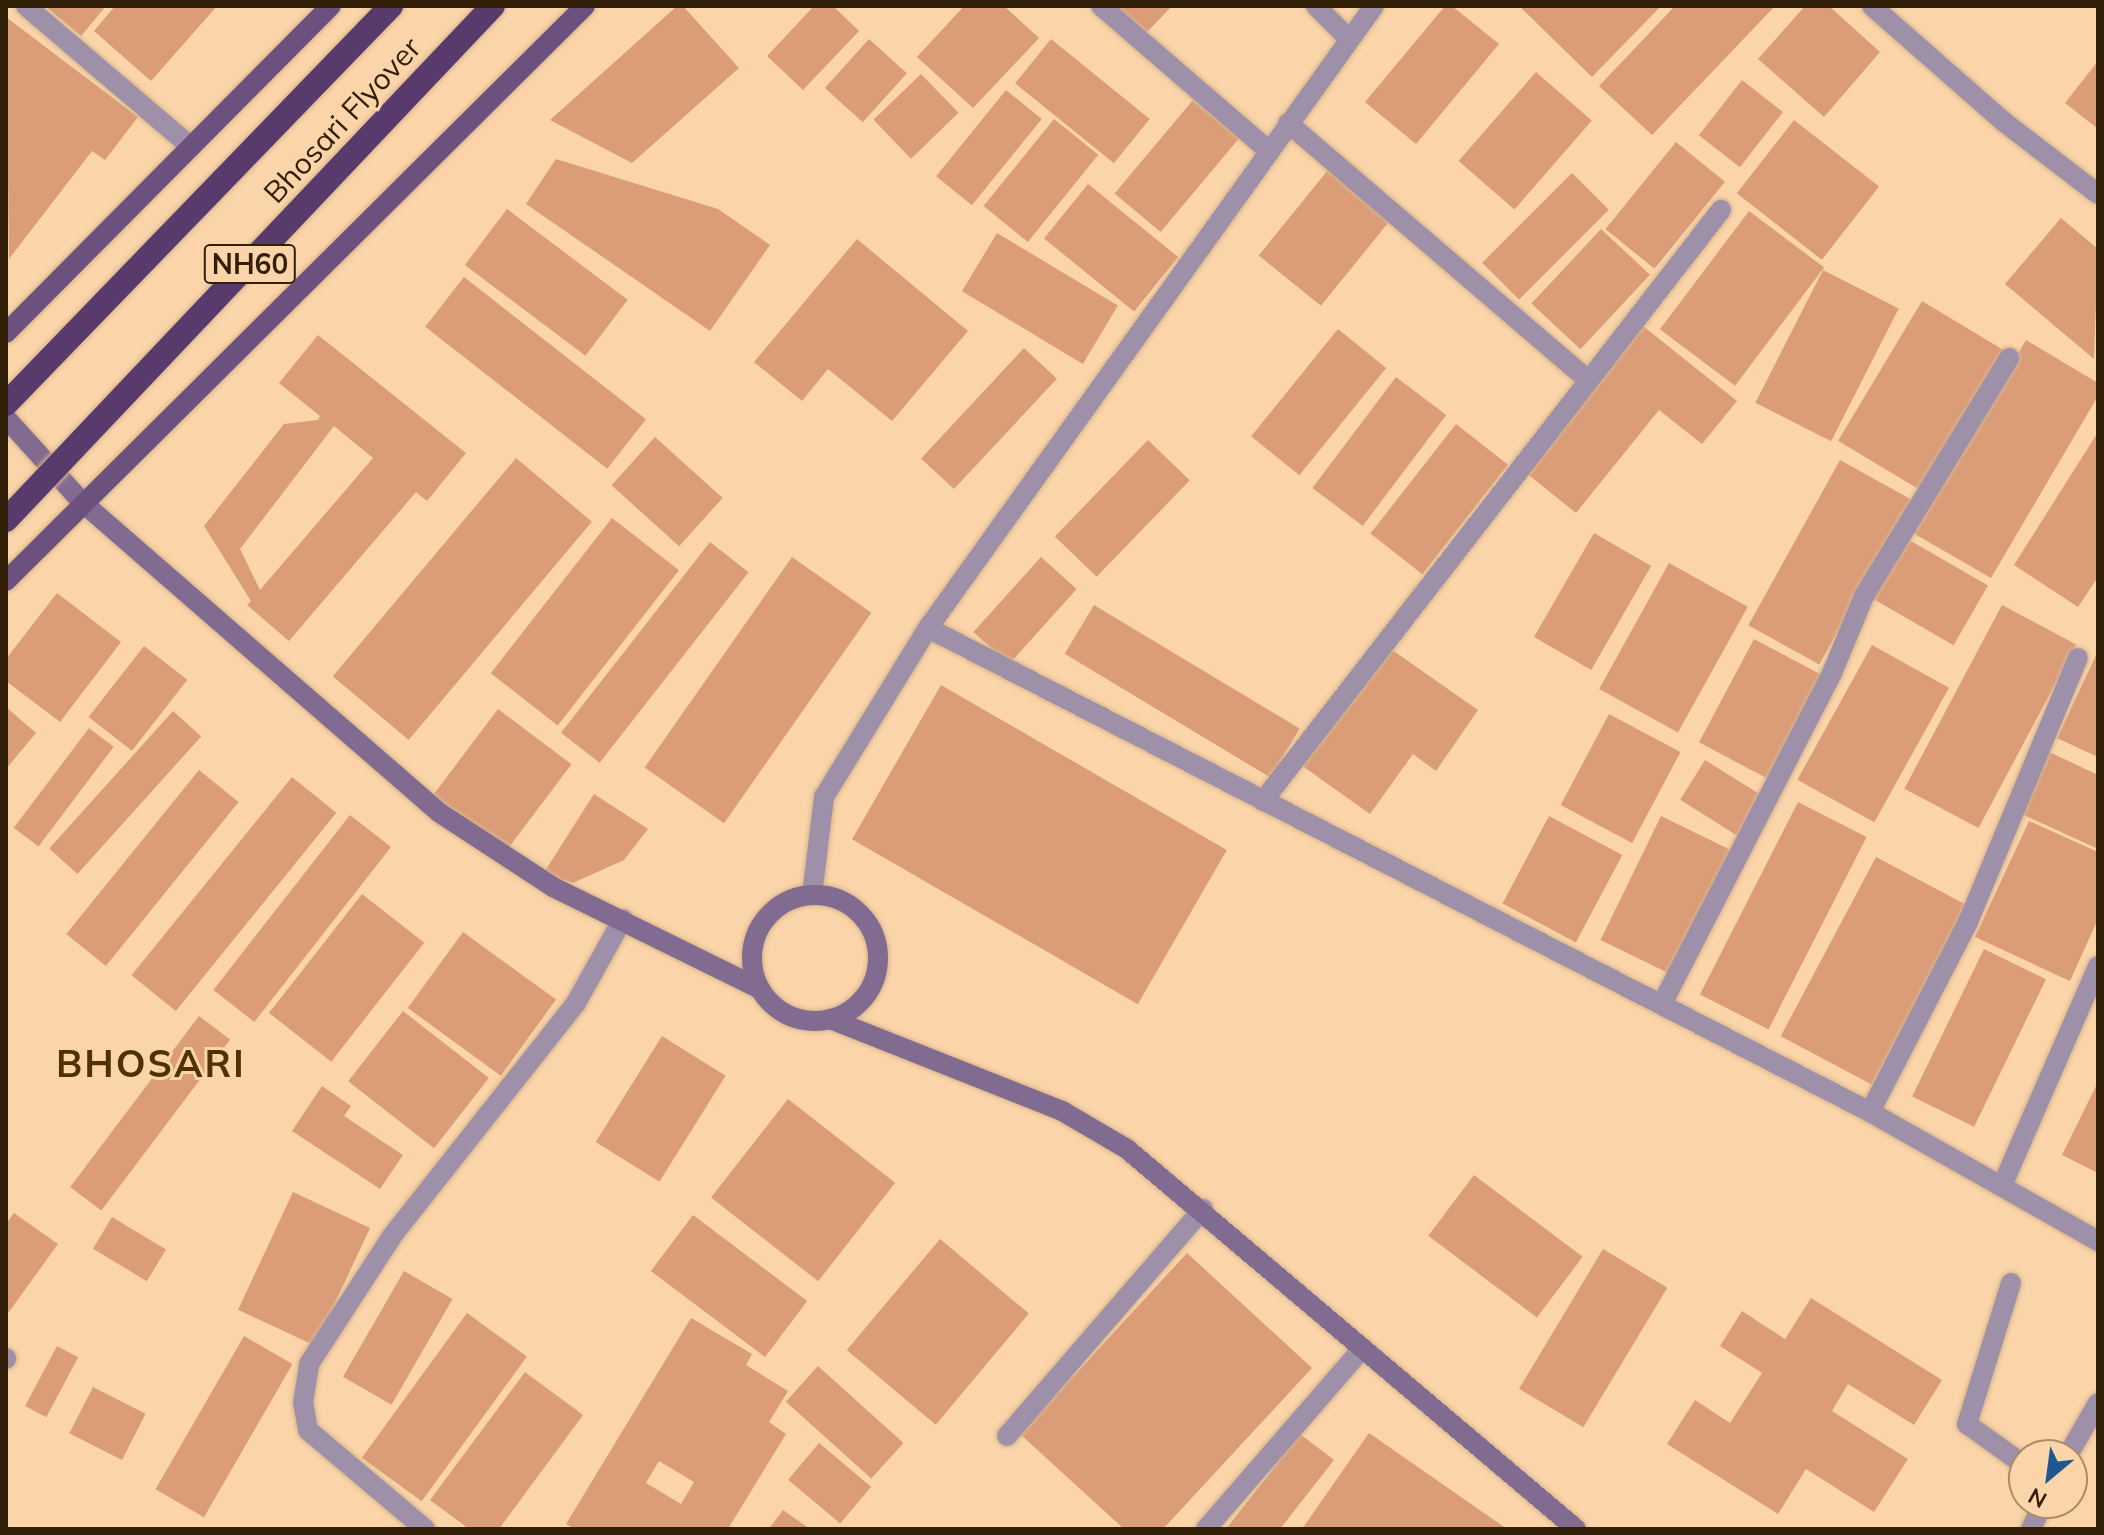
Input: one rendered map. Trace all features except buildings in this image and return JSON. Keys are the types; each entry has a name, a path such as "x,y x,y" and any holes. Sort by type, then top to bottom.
{"highway":[{"name":"Bhosari Flyover","path":"6,404 391,6"},
{"name":"Bhosari Flyover","path":"6,520 493,6"}],"main road":[{"path":"6,333 331,6"},
{"path":"6,581 82,502 585,6"}],"street":[{"path":"26,6 191,147"},
{"path":"1101,6 1269,151"},
{"path":"1316,6 1349,39"},
{"path":"812,895 824,797 928,628 1374,6"},
{"path":"1872,6 2004,122 2098,194"},
{"path":"1288,123 1589,381"},
{"path":"1263,801 1721,210"},
{"path":"1662,1004 1832,673 1864,596 2009,358"},
{"path":"6,418 82,502 440,813 553,887 760,989 790,1016 830,1019 1062,1111 1127,1149 1203,1209 1362,1349 1576,1529"},
{"path":"928,628 1870,1112 2098,1241"},
{"path":"1870,1112 1968,922 2078,658"},
{"path":"760,989 752,969 759,927 791,899 812,895 831,897 862,915 877,948 872,985 848,1012 830,1019"},
{"path":"425,1529 308,1430 303,1403 309,1364 392,1236 576,1003 623,919"},
{"path":"2002,1186 2098,966"},
{"path":"1007,1436 1203,1209"},
{"path":"2008,1453 1967,1424 2011,1283"},
{"path":"1206,1529 1362,1349"},
{"path":"2077,1439 2098,1403"}],"district":[{"name":"BHOSARI","path":"151,1064"}]}
